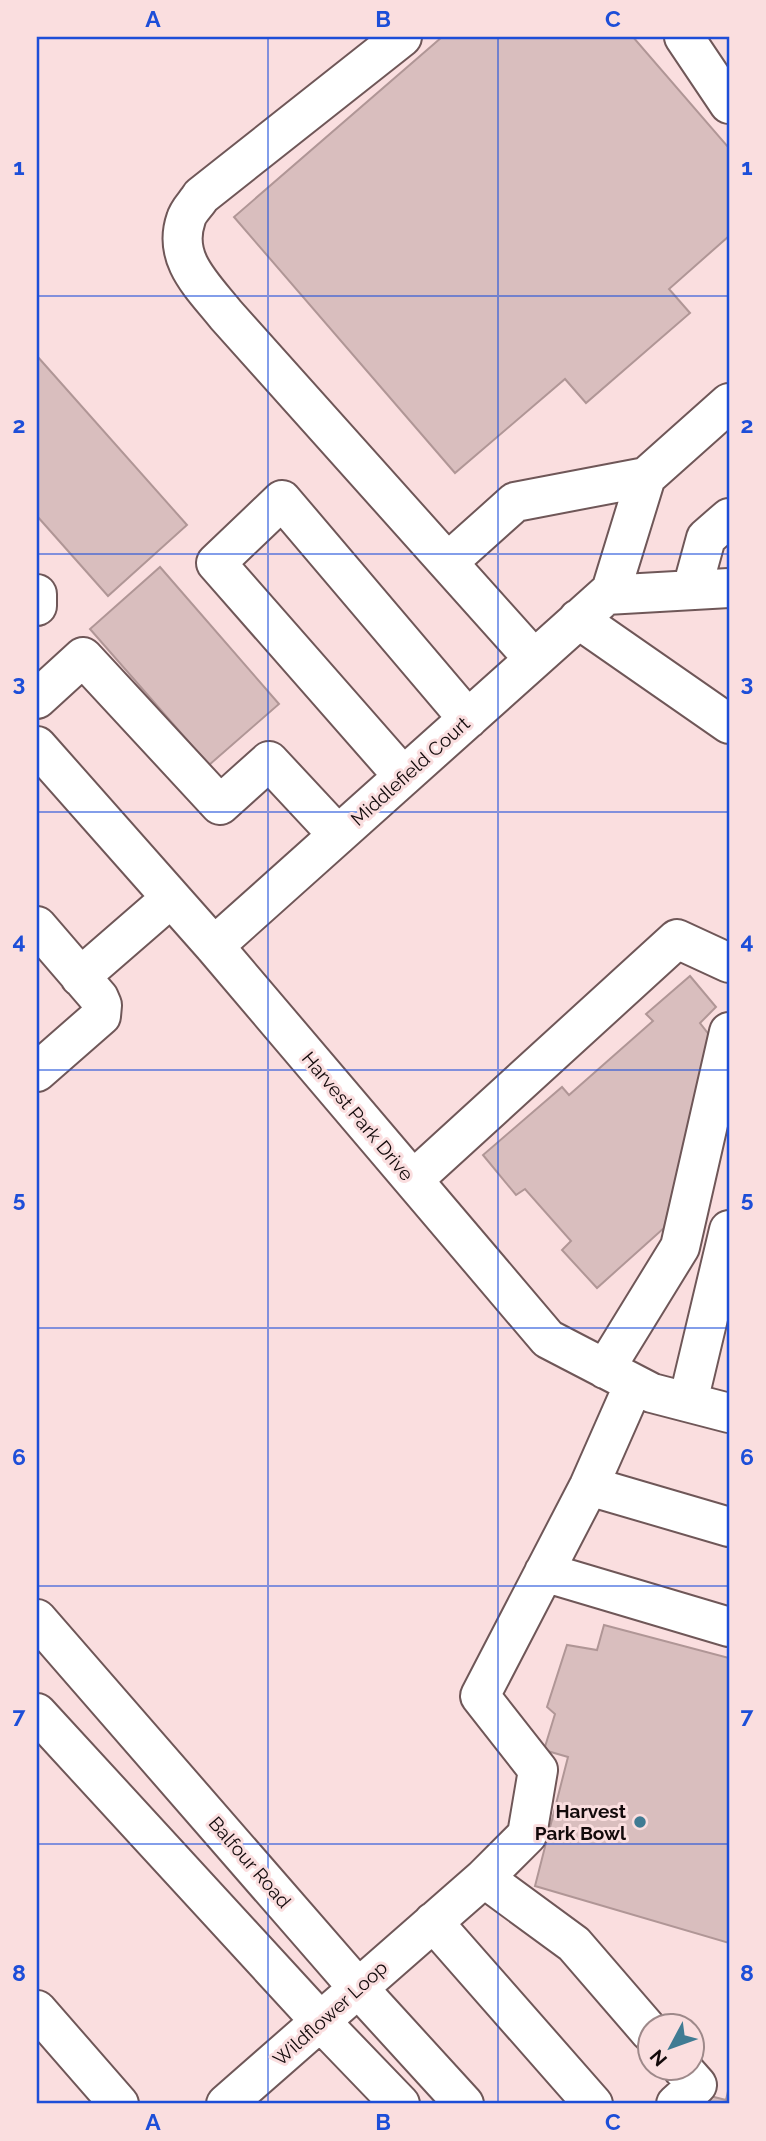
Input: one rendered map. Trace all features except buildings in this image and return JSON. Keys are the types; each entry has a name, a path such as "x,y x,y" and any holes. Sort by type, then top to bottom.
{"street":[{"path":"402,37 201,196 186,218 183,243 189,269 226,315 534,659"},
{"path":"684,37 729,104"},
{"path":"598,603 646,477 729,403"},
{"path":"448,562 515,502 646,477"},
{"path":"403,776 216,563 282,500 468,719"},
{"path":"598,603 711,589 706,538 729,518"},
{"path":"37,594 37,606"},
{"path":"598,603 729,724"},
{"name":"Middlefield Court","path":"214,946 598,603"},
{"path":"37,699 83,657 220,805 269,761 338,835"},
{"name":"Harvest Park Drive","path":"37,746 214,946 548,1339 652,1393 729,1413"},
{"path":"80,977 171,898"},
{"path":"37,926 102,1005 101,1016 37,1072"},
{"path":"413,1180 677,939 729,963"},
{"path":"729,1032 680,1247 620,1376 589,1486 544,1572 729,1627"},
{"path":"688,1402 729,1230"},
{"path":"589,1486 729,1527"},
{"name":"Wildflower Loop","path":"226,2104 484,1878 527,1835 538,1770 480,1696 544,1572"},
{"name":"Balfour Road","path":"37,1619 359,1989 464,2104"},
{"path":"37,1713 321,2022 400,2104"},
{"path":"484,1878 574,1944 636,2016"},
{"path":"433,1922 593,2104"},
{"path":"37,2010 119,2104"},
{"path":"676,2104 697,2085 694,2082"}],"place":[{"name":"Harvest Park Bowl","path":"640,1822"}]}
